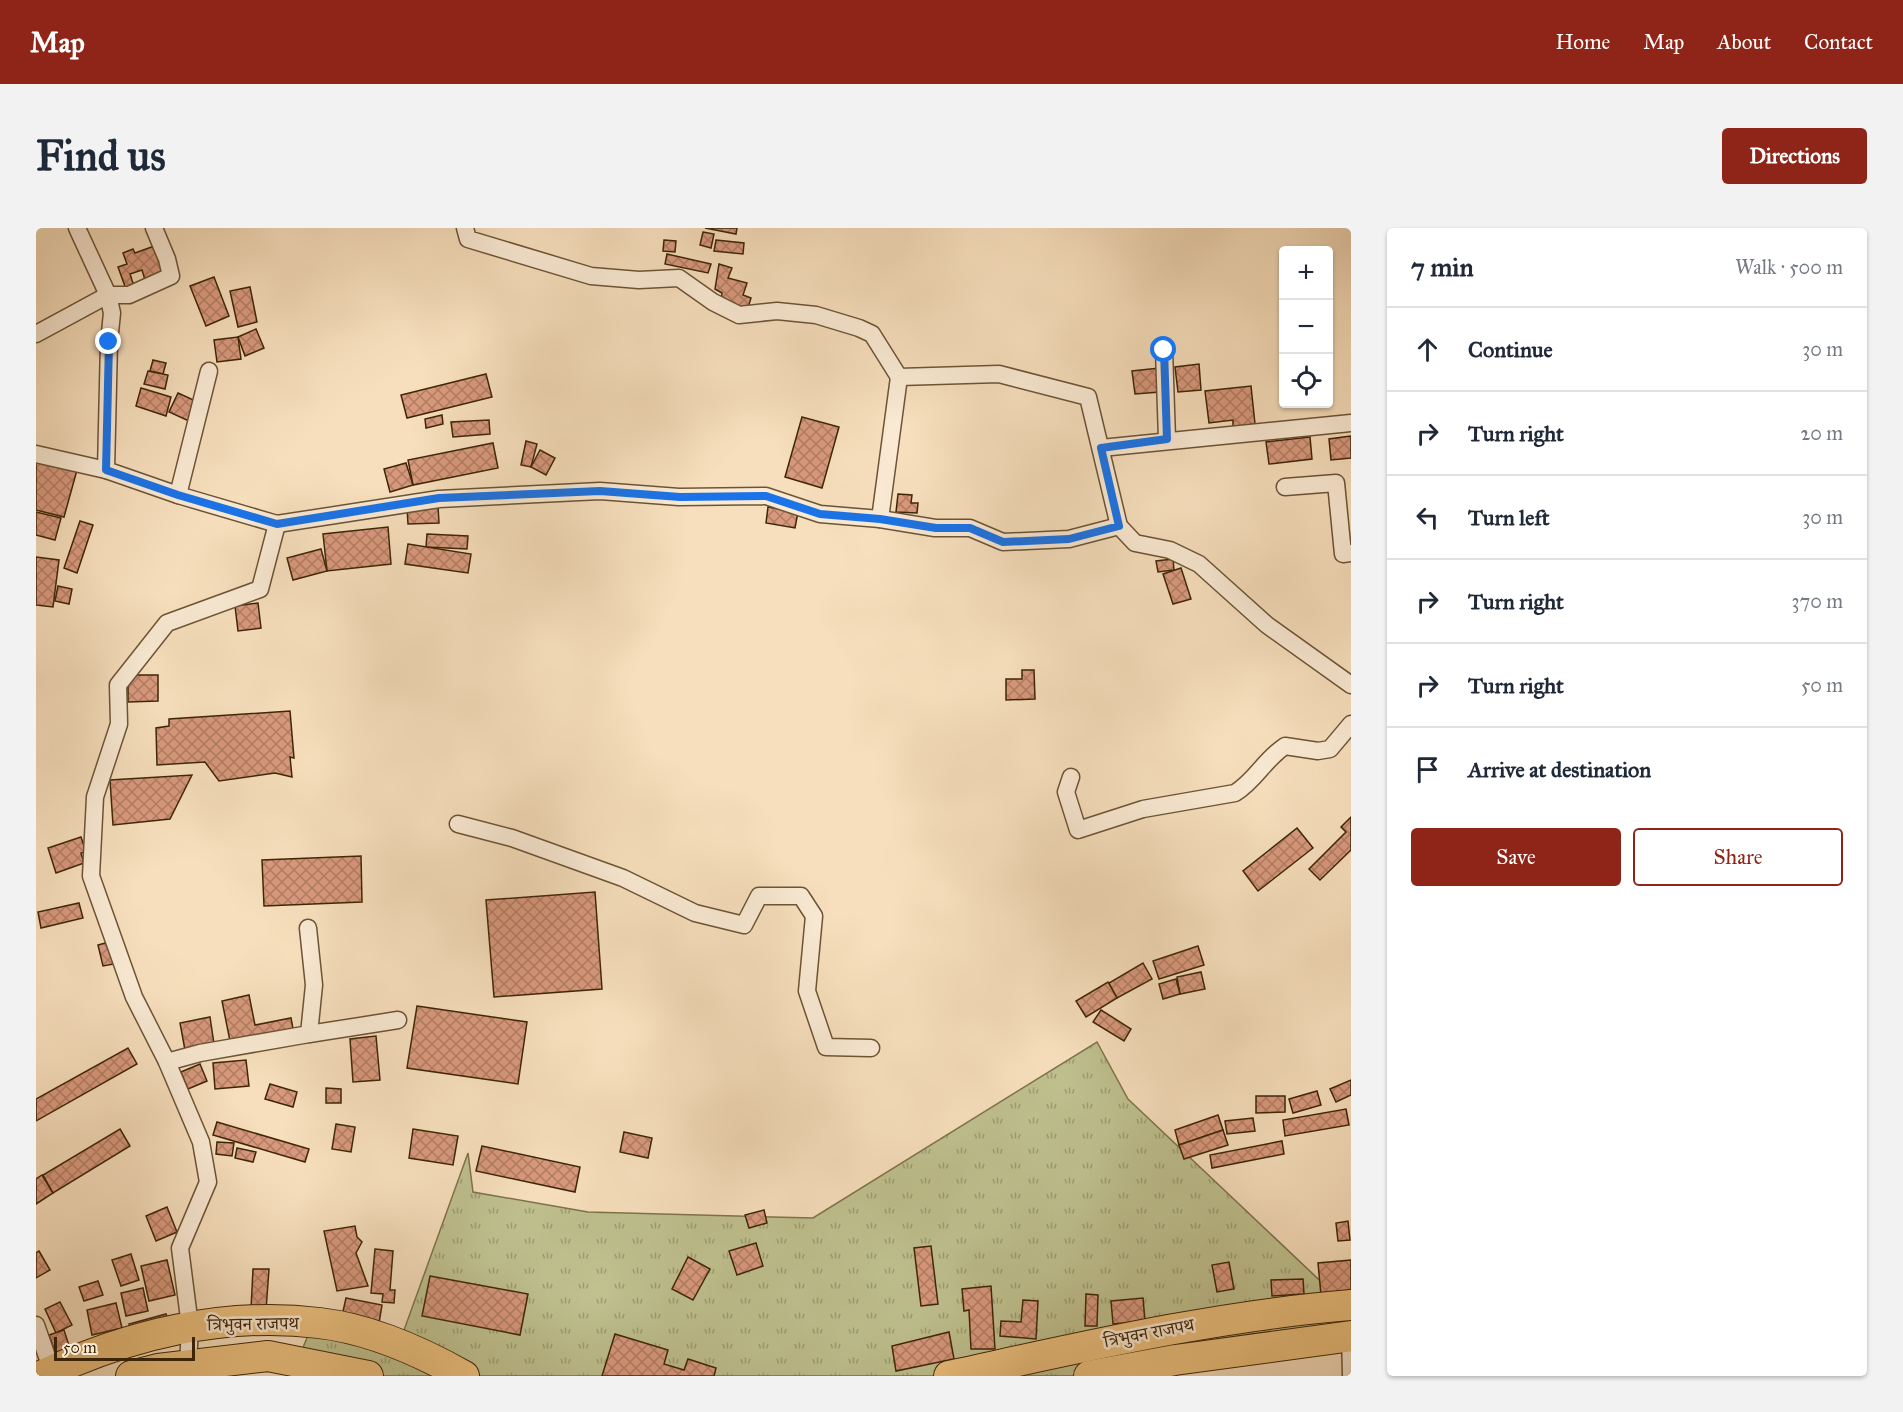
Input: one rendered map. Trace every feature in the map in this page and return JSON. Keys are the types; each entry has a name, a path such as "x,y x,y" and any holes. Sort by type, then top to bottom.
{"highway":[{"name":"त्रिभुवन राजपथ","path":"949,1376 1159,1330 1233,1317 1351,1305"},
{"name":"त्रिभुवन राजपथ","path":"47,1373 97,1353 190,1326 269,1321 320,1323 370,1335 424,1354 464,1376"},
{"name":"त्रिभुवन राजपथ","path":"1089,1376 1175,1360 1350,1336"},
{"name":"त्रिभुवन राजपथ","path":"131,1376 188,1365 268,1356 368,1376"}],"street":[{"path":"77,228 108,295 112,313 109,342 106,470"},
{"path":"36,334 108,295 129,295 171,276 167,259 154,228"},
{"path":"465,228 468,239 591,276 639,280 679,278 713,302 740,315 777,311 816,315 872,334 899,377 880,519"},
{"path":"1164,350 1167,439"},
{"path":"178,495 209,371"},
{"path":"899,377 999,374 1088,397 1119,526 1135,543 1170,550 1199,564 1267,625 1351,684"},
{"path":"1101,448 1167,439 1351,423"},
{"path":"36,454 106,470 178,495 277,524 439,498 600,491 680,497 766,496 820,514 880,519 936,528 970,528 1003,542 1069,539 1119,526"},
{"path":"1285,487 1336,483 1343,554 1351,553"},
{"path":"188,1365 190,1326 180,1248 208,1182 201,1142 167,1062 134,997 91,876 95,798 119,724 118,685 167,623 260,589 277,524"},
{"path":"1071,777 1066,792 1078,830 1143,809 1236,794 1247,786 1269,757 1285,746 1318,751 1330,749 1351,724"},
{"path":"458,824 523,842 623,878 695,912 744,925 759,896 801,896 814,916 807,991 825,1047 871,1048"},
{"path":"308,928 314,985 309,1034"},
{"path":"167,1062 200,1053 398,1020"},
{"path":"36,1325 47,1373"},
{"path":"1350,1336 1351,1374"}],"green space":[{"path":"1097,1042 1128,1099 1351,1310 1351,1344 1154,1376 291,1376 312,1326 399,1344 468,1153 473,1192 588,1212 813,1218"}],"building":[{"path":"705,228 737,228 736,234"},
{"path":"703,232 714,234 711,248 700,245"},
{"path":"664,240 676,241 675,252 663,251"},
{"path":"716,240 744,243 743,254 714,251"},
{"path":"157,245 167,272 145,280 142,270 130,274 135,289 127,292 118,267 127,264 123,253 133,249 135,253"},
{"path":"667,254 711,264 708,273 665,264"},
{"path":"719,264 732,268 728,278 747,283 743,295 751,298 747,311 721,300 722,293 715,289"},
{"path":"214,277 229,316 206,326 190,286"},
{"path":"250,287 257,322 238,327 230,291"},
{"path":"256,329 264,348 245,356 238,337"},
{"path":"238,337 241,359 217,362 214,340"},
{"path":"153,360 166,363 163,374 150,371"},
{"path":"1199,364 1201,390 1178,392 1175,367"},
{"path":"1159,368 1160,392 1135,394 1132,371"},
{"path":"148,371 168,375 165,389 144,384"},
{"path":"486,374 492,397 407,418 401,395"},
{"path":"1251,386 1255,424 1233,427 1233,420 1209,423 1205,391"},
{"path":"141,388 171,397 166,416 136,406"},
{"path":"178,393 198,402 189,421 169,412"},
{"path":"442,415 443,424 426,428 425,419"},
{"path":"802,417 839,427 822,488 785,477"},
{"path":"489,420 490,434 453,437 451,422"},
{"path":"1351,436 1351,458 1331,460 1329,439"},
{"path":"1310,437 1312,459 1269,464 1266,442"},
{"path":"526,441 537,444 531,467 521,465"},
{"path":"493,443 498,468 413,485 408,460"},
{"path":"540,450 555,458 546,475 531,467"},
{"path":"36,459 77,470 64,517 36,510"},
{"path":"406,463 413,485 390,492 384,469"},
{"path":"898,494 912,495 911,503 918,503 917,513 896,512"},
{"path":"438,506 439,523 408,524 407,508"},
{"path":"768,507 798,512 795,528 766,523"},
{"path":"36,512 61,518 55,540 36,535"},
{"path":"80,521 93,525 77,573 64,568"},
{"path":"388,527 391,564 327,571 323,534"},
{"path":"427,534 468,536 467,549 426,547"},
{"path":"408,544 471,554 468,573 405,564"},
{"path":"321,549 327,571 293,580 287,558"},
{"path":"36,557 59,560 53,607 36,605"},
{"path":"1173,559 1174,570 1158,572 1156,561"},
{"path":"1181,568 1191,599 1173,604 1163,574"},
{"path":"58,586 72,589 69,604 55,601"},
{"path":"258,603 261,628 238,631 235,606"},
{"path":"1022,670 1034,670 1035,699 1006,700 1006,679 1022,679"},
{"path":"128,675 158,675 158,701 128,702"},
{"path":"290,711 294,758 290,757 292,777 275,773 219,781 205,762 157,765 156,728 169,726 169,719"},
{"path":"192,775 170,819 113,825 110,780"},
{"path":"1351,817 1351,850 1320,880 1309,869 1346,832 1341,827"},
{"path":"1297,828 1313,848 1258,891 1243,871"},
{"path":"81,837 86,852 81,853 84,863 56,873 48,848"},
{"path":"361,856 362,902 264,906 262,860"},
{"path":"595,892 602,989 494,997 486,900"},
{"path":"79,903 83,918 41,928 38,912"},
{"path":"109,942 114,964 103,966 98,945"},
{"path":"1198,946 1204,965 1159,979 1153,961"},
{"path":"1143,963 1152,979 1117,998 1109,983"},
{"path":"1201,972 1205,989 1180,994 1177,977"},
{"path":"1176,979 1180,994 1163,999 1159,984"},
{"path":"1108,982 1117,998 1086,1017 1076,1001"},
{"path":"249,995 255,1025 291,1018 294,1034 231,1046 222,1001"},
{"path":"417,1006 527,1022 518,1084 407,1068"},
{"path":"1101,1010 1131,1029 1124,1041 1093,1022"},
{"path":"210,1017 214,1044 185,1050 180,1023"},
{"path":"376,1036 380,1080 353,1082 350,1039"},
{"path":"128,1048 137,1064 36,1121 36,1099"},
{"path":"246,1060 249,1086 215,1089 213,1063"},
{"path":"200,1064 207,1081 188,1089 181,1072"},
{"path":"1351,1080 1351,1095 1336,1102 1330,1089"},
{"path":"270,1084 297,1092 293,1107 265,1099"},
{"path":"326,1088 341,1089 341,1103 326,1103"},
{"path":"1317,1091 1321,1105 1293,1113 1289,1099"},
{"path":"1256,1096 1285,1096 1285,1112 1256,1113"},
{"path":"1346,1109 1349,1125 1285,1136 1283,1120"},
{"path":"1218,1115 1223,1130 1179,1145 1175,1130"},
{"path":"1253,1118 1255,1131 1227,1134 1225,1121"},
{"path":"217,1122 309,1149 305,1162 213,1135"},
{"path":"336,1124 355,1127 351,1152 332,1149"},
{"path":"120,1129 130,1146 53,1193 43,1175"},
{"path":"413,1129 458,1136 453,1165 409,1158"},
{"path":"1223,1130 1228,1145 1184,1159 1179,1145"},
{"path":"624,1132 652,1138 648,1158 620,1152"},
{"path":"1282,1141 1284,1154 1212,1168 1210,1155"},
{"path":"217,1142 234,1143 232,1156 216,1154"},
{"path":"482,1146 580,1167 575,1192 476,1171"},
{"path":"237,1148 256,1152 253,1162 235,1158"},
{"path":"42,1175 53,1193 36,1204 36,1179"},
{"path":"167,1207 177,1232 156,1241 146,1216"},
{"path":"764,1210 767,1223 749,1228 745,1215"},
{"path":"1348,1221 1350,1240 1338,1241 1336,1223"},
{"path":"355,1226 357,1237 362,1242 356,1253 368,1286 337,1291 324,1231"},
{"path":"756,1243 763,1266 737,1275 729,1251"},
{"path":"931,1246 938,1304 921,1306 914,1248"},
{"path":"375,1249 393,1251 390,1290 395,1290 394,1303 382,1302 383,1294 371,1293"},
{"path":"39,1251 50,1270 36,1278 36,1253"},
{"path":"131,1254 139,1280 121,1286 112,1260"},
{"path":"688,1257 710,1269 693,1300 672,1289"},
{"path":"167,1260 175,1295 149,1301 141,1266"},
{"path":"1351,1260 1351,1293 1321,1295 1318,1263"},
{"path":"1229,1262 1234,1289 1217,1292 1212,1265"},
{"path":"253,1269 269,1269 266,1310 251,1309"},
{"path":"430,1276 528,1294 520,1335 422,1316"},
{"path":"1303,1279 1304,1294 1272,1296 1271,1280"},
{"path":"98,1281 103,1295 84,1301 79,1287"},
{"path":"991,1286 995,1349 971,1349 969,1310 964,1311 962,1289"},
{"path":"143,1288 148,1311 126,1316 121,1293"},
{"path":"1086,1294 1098,1295 1097,1326 1085,1326"},
{"path":"346,1298 382,1305 379,1323 342,1316"},
{"path":"1143,1298 1145,1321 1113,1324 1111,1301"},
{"path":"1023,1300 1038,1301 1036,1339 1000,1336 1001,1321 1021,1322"},
{"path":"60,1302 72,1325 56,1333 45,1309"},
{"path":"116,1303 122,1328 92,1335 87,1310"},
{"path":"166,1314 170,1325 132,1336 129,1324"},
{"path":"64,1330 72,1355 58,1360 49,1335"},
{"path":"949,1332 954,1359 896,1371 892,1346"},
{"path":"615,1334 668,1350 664,1364 684,1370 688,1359 716,1368 714,1376 602,1376"}],"route":[{"path":"109,342 106,470 178,495 277,524 439,498 600,491 680,497 766,496 820,514 880,519 936,528 970,528 1003,542 1033,543 1069,539 1119,526 1111,500 1101,448 1167,439 1164,350"}]}
